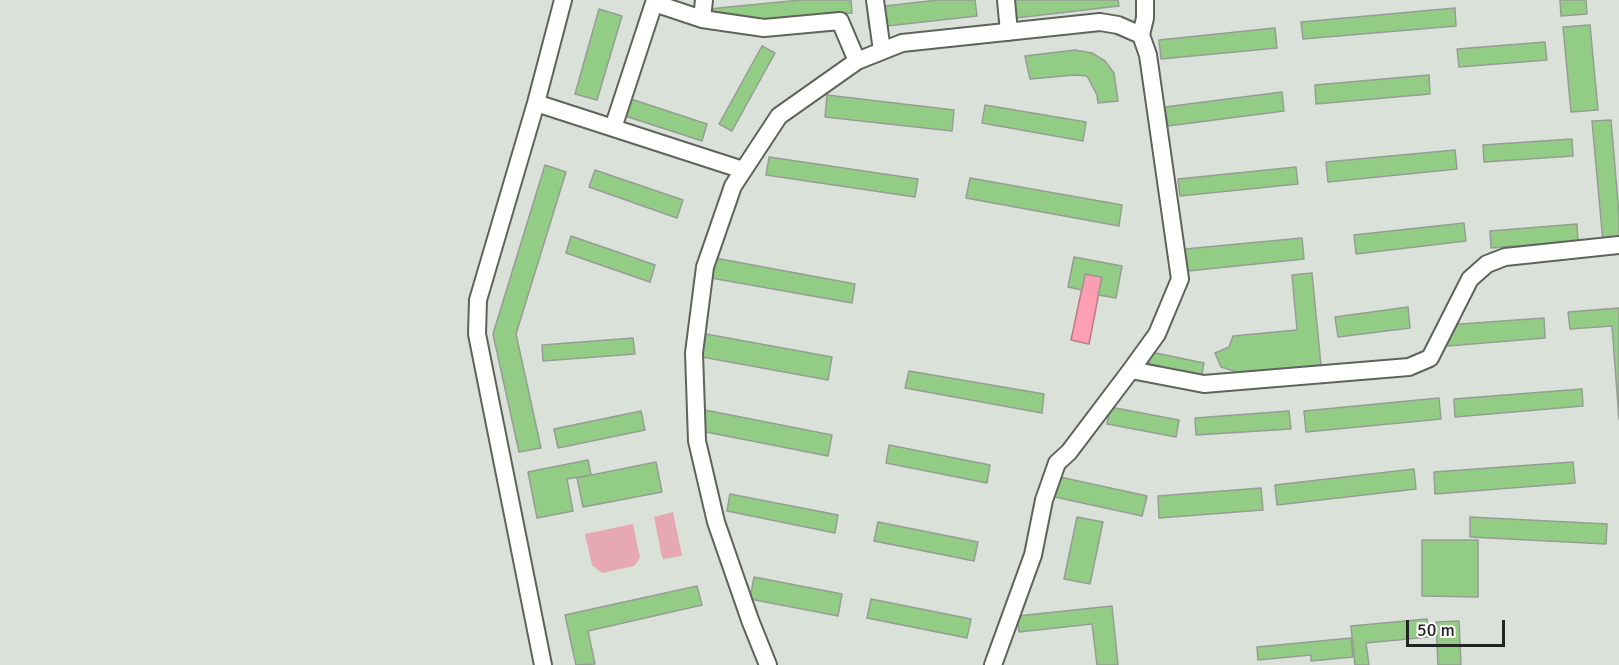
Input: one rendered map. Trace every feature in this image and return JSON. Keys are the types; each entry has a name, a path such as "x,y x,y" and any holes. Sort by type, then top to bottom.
{"street":[{"path":"543,665 477,334 478,300 537,103 563,0"},
{"path":"702,19 704,0"},
{"path":"875,0 882,51"},
{"path":"1006,0 1009,32"},
{"path":"993,665 1033,555 1044,500 1057,463 1069,452 1157,334 1180,279 1149,55 1141,35 1145,18 1145,0"},
{"path":"613,128 654,1 702,19 764,28 840,21 857,61"},
{"path":"768,665 716,522 697,441 694,352 705,267 733,186 779,116 857,61 902,43 1100,22 1118,25 1141,35"},
{"path":"537,103 743,170"},
{"path":"1131,370 1204,384 1409,367 1430,358 1470,279 1487,264 1505,257 1619,245"}],"shaded area":[{"path":"1085,274 1102,277 1089,344 1071,340"},
{"path":"673,512 682,556 663,559 654,517"},
{"path":"633,524 640,558 634,566 602,573 592,565 585,534"}],"building":[{"path":"800,0 851,0 852,13 711,27 709,9"},
{"path":"938,0 975,0 977,16 869,28 867,8"},
{"path":"1014,0 1118,0 1119,6 1016,18"},
{"path":"1560,0 1586,0 1587,14 1561,16"},
{"path":"1455,8 1456,26 1303,39 1301,22"},
{"path":"599,9 622,16 597,100 575,94"},
{"path":"1590,25 1598,110 1571,112 1563,27"},
{"path":"1275,28 1277,48 1161,59 1159,40"},
{"path":"1545,42 1547,60 1459,67 1457,49"},
{"path":"762,46 775,53 732,131 719,124"},
{"path":"1075,50 1092,53 1105,61 1114,73 1118,101 1098,103 1097,95 1087,76 1030,79 1025,56"},
{"path":"1429,75 1430,94 1316,104 1315,85"},
{"path":"1282,92 1284,111 1168,126 1165,107"},
{"path":"827,95 954,110 952,131 825,117"},
{"path":"625,97 707,124 702,141 619,114"},
{"path":"985,105 1086,122 1083,141 982,123"},
{"path":"1611,120 1619,240 1603,242 1592,121"},
{"path":"1572,139 1573,156 1484,162 1483,145"},
{"path":"1455,150 1457,169 1328,182 1326,162"},
{"path":"769,157 918,179 915,197 766,175"},
{"path":"545,165 566,172 516,334 541,448 519,452 493,334"},
{"path":"1296,167 1298,184 1180,196 1178,179"},
{"path":"595,170 683,200 677,218 589,187"},
{"path":"970,178 1122,205 1119,226 966,198"},
{"path":"1464,223 1466,241 1356,254 1354,235"},
{"path":"1577,224 1578,241 1491,248 1490,231"},
{"path":"571,236 655,265 650,282 566,253"},
{"path":"1302,238 1304,259 1188,271 1185,249"},
{"path":"1074,257 1122,266 1116,298 1098,295 1102,277 1085,274 1082,290 1068,287"},
{"path":"715,258 855,284 852,303 711,278"},
{"path":"1312,273 1321,365 1241,373 1221,367 1215,353 1229,347 1233,336 1297,330 1292,275"},
{"path":"1408,307 1410,328 1338,337 1335,317"},
{"path":"1619,308 1619,419 1612,326 1570,329 1568,312"},
{"path":"1544,318 1545,338 1448,346 1447,325"},
{"path":"706,334 832,357 828,380 702,357"},
{"path":"633,338 635,354 543,361 542,345"},
{"path":"1151,352 1204,363 1200,385 1147,375"},
{"path":"909,371 1044,394 1042,413 905,388"},
{"path":"1582,389 1583,406 1455,417 1454,399"},
{"path":"1439,398 1441,419 1306,432 1304,411"},
{"path":"1110,407 1179,420 1176,437 1107,424"},
{"path":"705,410 832,435 828,456 701,431"},
{"path":"641,411 645,430 558,448 554,429"},
{"path":"1289,411 1291,429 1196,435 1195,418"},
{"path":"889,445 990,465 987,483 886,463"},
{"path":"588,460 591,475 567,479 573,511 537,518 528,472"},
{"path":"656,462 662,492 583,507 577,478"},
{"path":"1573,462 1575,483 1435,494 1434,472"},
{"path":"1414,469 1416,489 1277,505 1275,485"},
{"path":"1060,477 1147,496 1142,516 1055,497"},
{"path":"1261,488 1263,510 1159,518 1158,496"},
{"path":"730,494 838,515 835,533 727,511"},
{"path":"1077,517 1103,522 1090,584 1064,579"},
{"path":"1470,517 1607,524 1606,544 1470,537"},
{"path":"878,522 978,542 974,561 874,541"},
{"path":"1422,540 1478,540 1478,597 1422,596"},
{"path":"754,577 842,594 838,616 750,599"},
{"path":"697,586 702,605 588,631 595,664 576,665 565,615"},
{"path":"871,599 971,619 967,638 867,618"},
{"path":"1112,606 1118,665 1097,665 1092,624 1019,632 1017,616"},
{"path":"1427,619 1429,637 1366,643 1369,665 1355,665 1351,626"},
{"path":"1459,621 1461,665 1438,665 1436,622"},
{"path":"1351,638 1353,657 1311,661 1311,655 1258,660 1257,647"}]}
